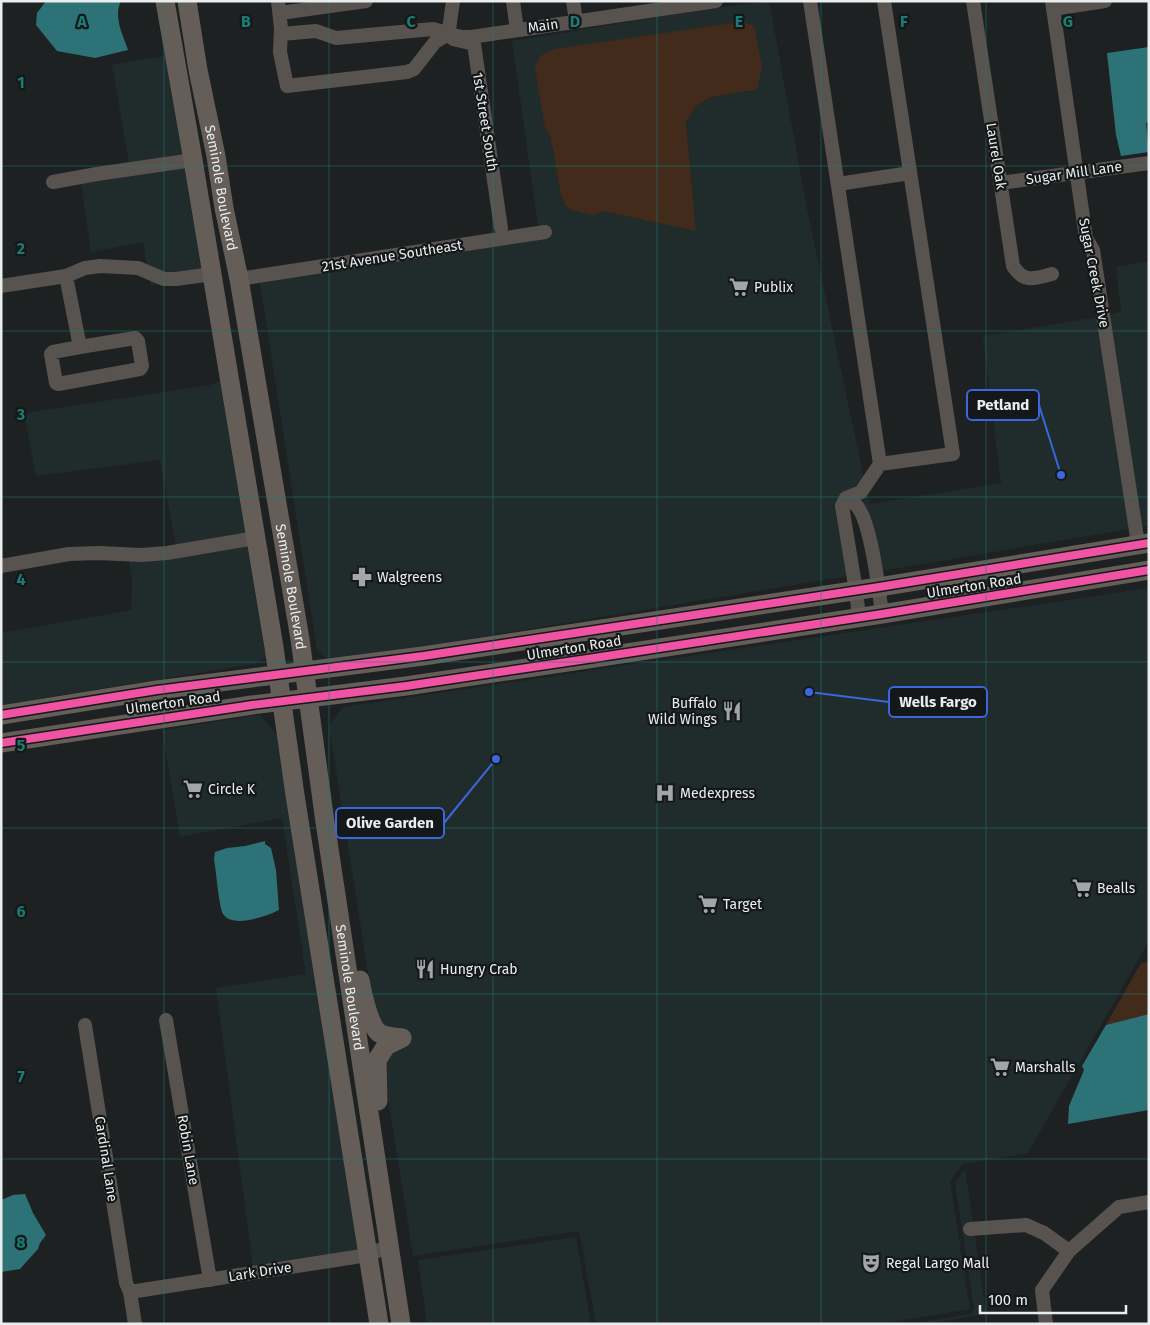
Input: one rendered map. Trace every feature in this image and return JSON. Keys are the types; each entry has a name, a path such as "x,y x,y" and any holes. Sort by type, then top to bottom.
{"main road":[{"name":"Seminole Boulevard","path":"187,1 198,70 239,279 305,671 401,1324"},
{"name":"Seminole Boulevard","path":"166,5 256,538 379,1324"},
{"path":"166,5 181,20 184,26 189,59 191,64 198,70"},
{"path":"193,160 202,165 206,171 213,197 224,208"},
{"path":"212,274 239,279"},
{"name":"Ulmerton Road","path":"1,715 157,690 423,656 856,591 1143,543"},
{"name":"Ulmerton Road","path":"1,743 281,701 406,686 882,614 1149,570"},
{"path":"335,885 358,964 361,984 371,1021 380,1034 402,1038 386,1046 377,1060 380,1185"},
{"path":"318,940 333,961 345,1028 361,1055"}],"street":[{"path":"366,1 279,7 280,52 287,86 407,72 414,68 435,42 450,33 452,1"},
{"path":"513,1 518,30"},
{"path":"572,1 576,21"},
{"name":"Main","path":"281,34 316,31 336,38 433,29 461,37 471,37 576,21 643,6 716,1"},
{"path":"810,1 880,464 861,492 846,498 842,506 859,617"},
{"path":"880,464 953,454 884,1"},
{"name":"Laurel Oak","path":"973,1 1013,266 1025,278 1033,279 1052,274"},
{"path":"1052,5 1105,1"},
{"name":"Sugar Creek Drive","path":"1052,5 1086,238 1093,250 1143,543"},
{"name":"1st Street South","path":"450,33 453,39 474,44 501,228"},
{"path":"53,182 193,160"},
{"name":"Sugar Mill Lane","path":"1000,183 1149,163"},
{"path":"838,184 910,173"},
{"name":"21st Avenue Southeast","path":"239,279 545,232"},
{"path":"1,286 66,276 85,268 100,266 138,268 164,279 212,274"},
{"path":"66,276 80,347"},
{"path":"135,338 138,341 142,366 140,369 56,383 51,354 80,347 135,338"},
{"path":"846,498 857,506 868,534 879,587 882,614"},
{"path":"1,566 68,554 141,555 166,553 256,538"},
{"name":"Robin Lane","path":"166,1020 210,1280"},
{"name":"Cardinal Lane","path":"85,1025 126,1283 130,1292 135,1324"},
{"path":"1046,1324 1042,1290 1068,1251 1119,1207 1149,1202"},
{"path":"970,1229 1026,1225 1044,1233 1068,1251"},
{"name":"Lark Drive","path":"130,1292 368,1254 389,1246"}],"shaded area":[{"path":"769,1 808,214 864,478 857,487 846,492 844,491 840,495 848,576 330,662 317,650 260,283 453,254 550,237 548,226 506,233 538,226 512,41 707,9","holes":["732,23 746,23 757,90 711,97 695,107 686,122 696,230 565,205 561,195 550,135 546,52"]},
{"path":"732,23 746,23 754,26 762,66 757,90 711,97 695,107 686,122 696,231 603,211 593,215 572,210 565,205 561,195 550,135 545,128 535,67 540,57 555,49"},
{"path":"169,55 186,155 129,164 112,65"},
{"path":"188,167 207,281 151,285 143,242 91,252 81,183"},
{"path":"1149,261 1149,526 1140,528 1108,315 1121,312 1116,267"},
{"path":"1098,317 1130,529 881,571 857,500 867,492 870,504 1001,483 983,336"},
{"path":"223,380 249,534 176,546 160,460 36,476 24,413 210,385"},
{"path":"250,545 269,656 254,664 1,705 1,633 131,610 132,579 129,560"},
{"path":"1149,588 1149,941 1028,1153 963,1164 950,1181 970,1309 881,1324 596,1324 579,1231 413,1256 329,726 343,707"},
{"path":"260,715 282,741 359,1250 253,1267 216,988 306,974 282,818 180,837 162,730"},
{"path":"1149,962 1149,1014 1106,1025 1141,963"},
{"path":"965,1169 973,1223 964,1224 965,1235 975,1235 986,1314 925,1324 911,1324 970,1314 974,1309 955,1183"},
{"path":"576,1237 591,1324 427,1324 418,1260"}],"water":[{"path":"46,1 121,1 118,20 128,50 95,58 57,51 36,25 37,13"},
{"path":"1149,47 1149,122 1146,123 1149,152 1121,156 1116,135 1107,53"},
{"path":"265,841 265,844 271,848 276,870 279,910 250,920 234,921 223,914 220,904 214,859 215,852"},
{"path":"1149,1014 1149,1110 1068,1124 1069,1106 1084,1070 1082,1066 1106,1025"},
{"path":"25,1194 33,1213 46,1235 38,1249 20,1269 1,1272 1,1200 13,1195"}],"cycle path":[{"path":"1,715 157,690 423,656 879,587 1149,543"},
{"path":"1,743 252,705 406,686 594,658 882,614 1149,570"}],"place":[{"name":"Publix","path":"739,287"},
{"name":"Petland","path":"1061,475"},
{"name":"Walgreens","path":"362,577"},
{"name":"Wells Fargo","path":"809,692"},
{"name":"Buffalo Wild Wings","path":"732,711"},
{"name":"Olive Garden","path":"496,759"},
{"name":"Circle K","path":"193,789"},
{"name":"Medexpress","path":"665,793"},
{"name":"Bealls","path":"1082,888"},
{"name":"Target","path":"708,904"},
{"name":"Hungry Crab","path":"425,969"},
{"name":"Marshalls","path":"1000,1067"},
{"name":"Regal Largo Mall","path":"871,1263"}]}
